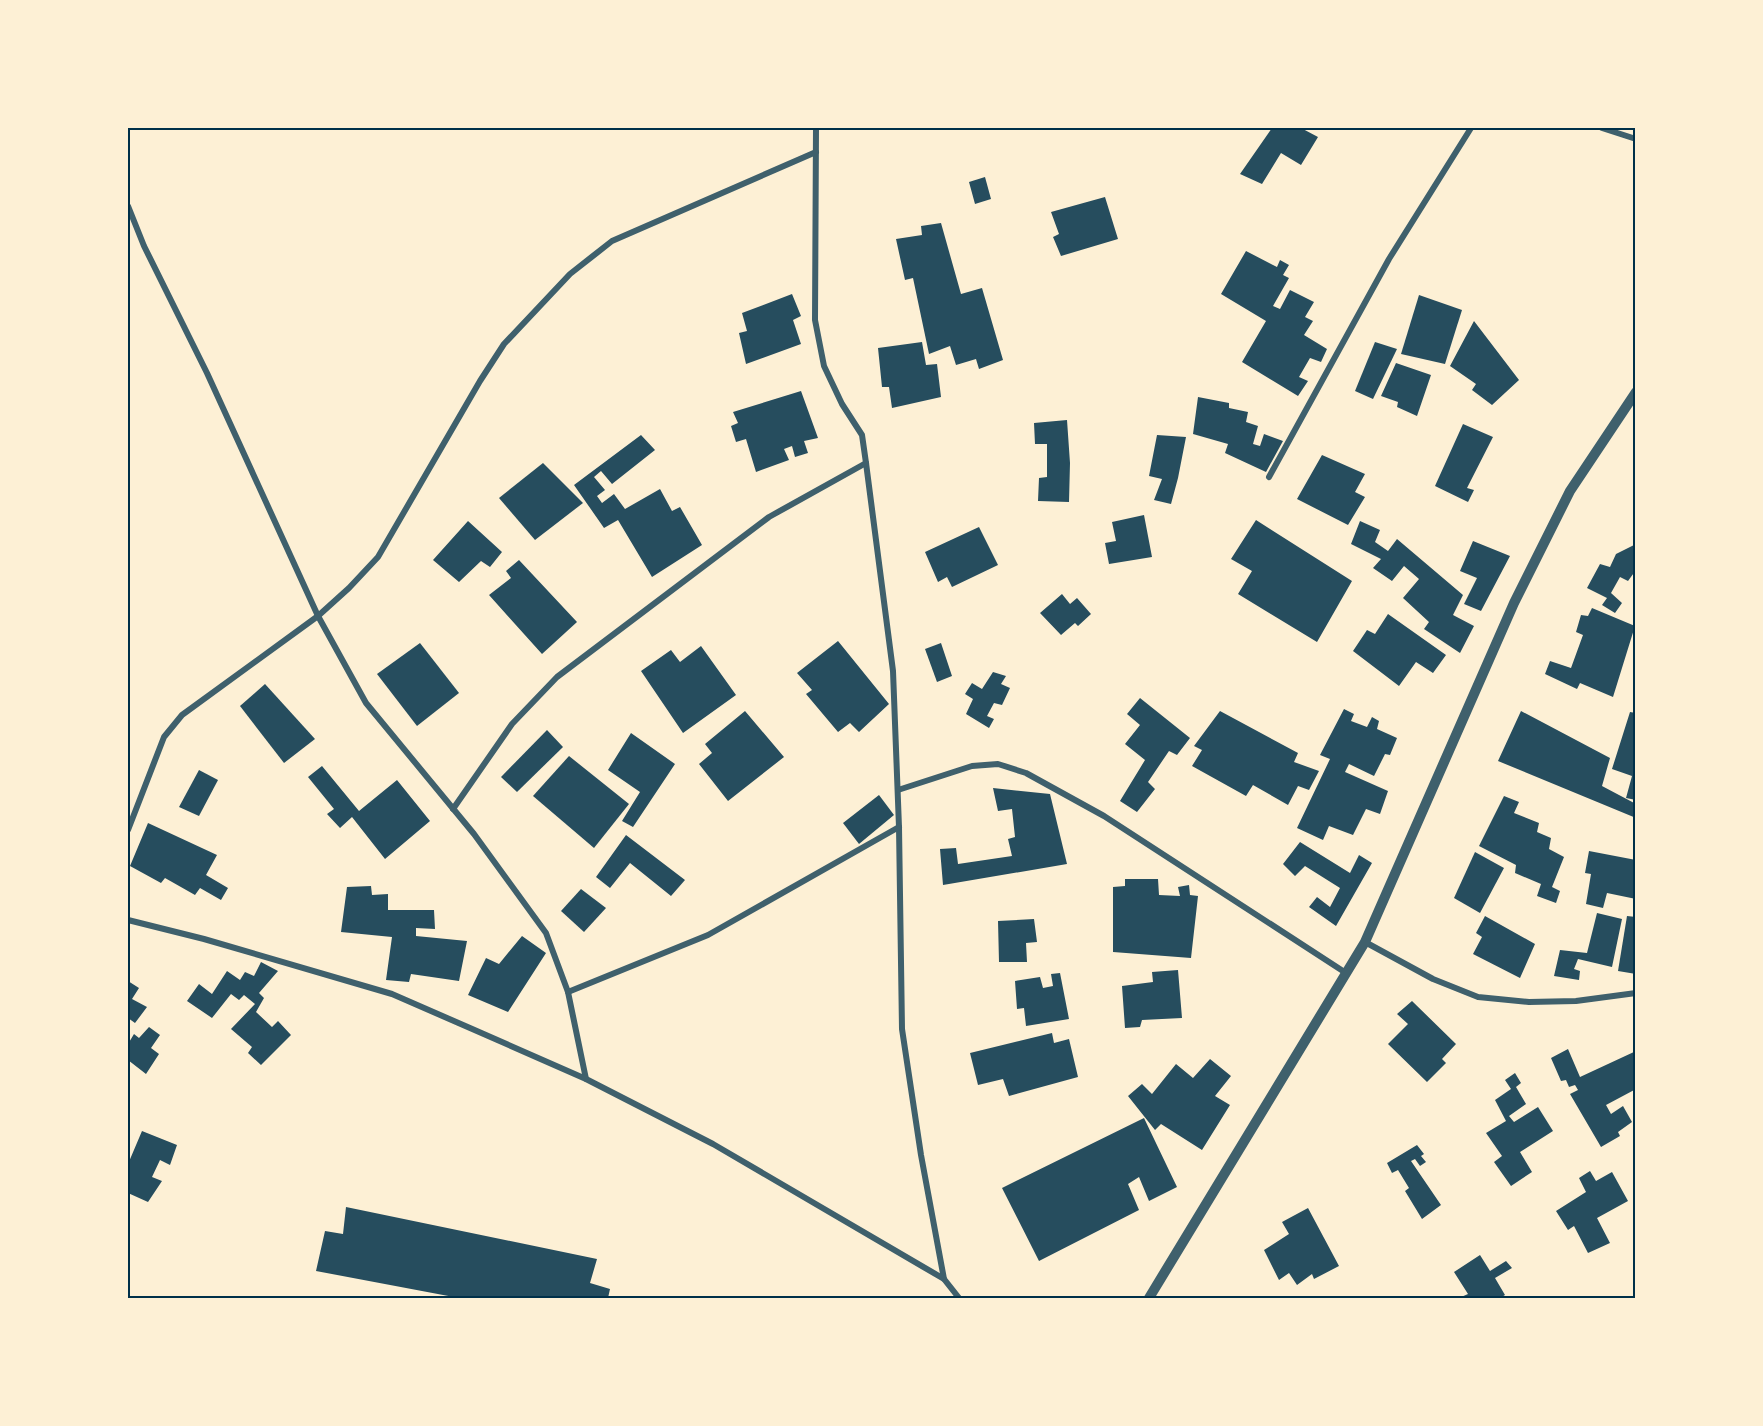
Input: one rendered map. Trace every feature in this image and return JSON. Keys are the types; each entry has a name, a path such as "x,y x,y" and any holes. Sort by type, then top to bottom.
{"street":[{"path":"816,128 815,320 824,366 842,404 862,435 866,463 893,671 899,827 902,1029 921,1155 944,1279"},
{"path":"1269,477 1389,259 1471,128"},
{"path":"1602,128 1635,139"},
{"path":"128,830 164,737 182,715 318,616 378,557 480,381 504,344 570,274 612,241 816,152"},
{"path":"128,206 144,246 207,373 318,616 366,703 474,834 546,933 568,992 586,1078"},
{"path":"1149,1299 1365,942 1514,603 1570,490 1635,392"},
{"path":"453,809 512,724 557,677 769,517 866,463"},
{"path":"898,790 972,766 998,764 1026,773 1104,816 1346,973"},
{"path":"568,992 708,936 899,827"},
{"path":"128,920 204,939 392,994 586,1078 713,1144 944,1279 959,1299"},
{"path":"1365,942 1433,979 1478,997 1541,1002 1576,1001 1635,993"}],"building":[{"path":"1272,128 1301,128 1318,137 1301,165 1281,153 1262,184 1240,174"},
{"path":"985,177 991,199 975,204 969,182"},
{"path":"1105,197 1118,239 1061,256 1053,237 1059,234 1051,212"},
{"path":"941,223 961,294 982,288 1003,360 979,369 976,359 956,365 950,346 929,354 913,278 905,280 896,239 922,235 921,226"},
{"path":"1246,251 1277,267 1280,260 1289,265 1283,275 1289,278 1273,306 1280,309 1290,290 1314,302 1305,317 1313,321 1304,335 1327,349 1321,362 1310,358 1299,377 1308,381 1298,396 1242,362 1266,321 1221,294"},
{"path":"792,294 801,316 793,320 801,344 746,364 739,333 747,331 742,313"},
{"path":"1419,295 1462,310 1445,364 1401,354"},
{"path":"1474,321 1519,380 1492,405 1472,390 1476,384 1450,366"},
{"path":"922,342 926,365 937,364 941,397 892,408 889,387 882,387 878,348"},
{"path":"1375,342 1397,349 1373,399 1355,391"},
{"path":"1396,363 1431,375 1417,416 1397,407 1398,402 1381,396"},
{"path":"801,391 818,438 804,441 808,453 795,457 792,446 784,449 789,460 756,472 746,439 736,442 731,426 738,423 733,412"},
{"path":"1198,397 1229,403 1229,408 1248,412 1246,422 1258,426 1253,444 1260,446 1264,434 1283,441 1266,472 1225,453 1228,444 1193,434"},
{"path":"1067,420 1070,463 1069,502 1038,501 1039,478 1047,477 1047,444 1035,444 1034,423"},
{"path":"1463,424 1493,437 1467,488 1474,490 1468,502 1435,486"},
{"path":"641,435 655,450 612,484 601,471 594,477 605,490 597,496 602,503 614,494 625,509 660,489 672,511 680,507 702,545 652,577 618,520 604,528 574,485"},
{"path":"1157,435 1186,437 1171,504 1154,500 1162,479 1149,476"},
{"path":"1322,455 1365,474 1355,492 1365,497 1348,525 1297,499"},
{"path":"543,463 583,503 535,540 499,498"},
{"path":"1144,515 1152,557 1109,564 1105,543 1116,541 1112,522"},
{"path":"1256,520 1352,581 1317,642 1238,594 1252,571 1231,559"},
{"path":"468,521 502,552 490,567 481,561 459,582 433,560"},
{"path":"1360,521 1380,530 1375,542 1388,551 1397,539 1463,595 1453,615 1474,626 1460,653 1424,629 1429,622 1403,598 1419,579 1404,566 1392,581 1373,568 1381,559 1351,544"},
{"path":"979,527 998,565 952,587 947,577 938,582 925,552"},
{"path":"1473,541 1510,556 1481,611 1464,604 1477,578 1460,571"},
{"path":"1636,546 1636,570 1628,581 1620,577 1611,593 1622,603 1615,613 1602,605 1607,598 1587,588 1600,564 1610,567 1616,554"},
{"path":"519,560 577,622 542,654 489,595 511,578 506,571"},
{"path":"1062,594 1070,604 1077,598 1091,614 1078,626 1075,623 1061,635 1040,613"},
{"path":"1592,608 1635,626 1613,697 1580,683 1577,689 1545,674 1550,661 1571,668 1583,635 1576,632 1581,615 1588,616"},
{"path":"1388,614 1446,655 1433,673 1416,662 1399,686 1353,651 1367,630 1375,634"},
{"path":"838,641 889,704 859,732 850,723 838,732 806,694 812,690 797,673"},
{"path":"420,643 459,693 417,726 377,674"},
{"path":"941,643 952,676 937,682 925,649"},
{"path":"701,646 736,695 683,733 641,671 671,650 680,662"},
{"path":"993,672 1006,676 1001,684 1010,688 1002,705 994,703 987,716 994,719 989,728 966,714 973,699 965,694 972,683 982,689"},
{"path":"265,684 315,739 284,763 240,706"},
{"path":"1140,698 1190,738 1177,755 1169,751 1148,782 1155,789 1137,812 1120,801 1145,760 1125,744 1140,725 1127,714"},
{"path":"1344,709 1354,714 1351,721 1367,727 1372,717 1379,721 1377,729 1397,738 1390,755 1385,754 1374,776 1349,764 1345,772 1388,791 1380,814 1366,809 1353,835 1329,826 1323,840 1297,828 1330,759 1320,755"},
{"path":"745,711 784,757 728,801 699,764 712,753 705,744"},
{"path":"1220,711 1298,753 1294,762 1319,771 1309,790 1298,786 1288,805 1253,785 1246,796 1192,766 1202,750 1194,746"},
{"path":"1521,711 1610,758 1602,786 1636,804 1636,818 1498,761"},
{"path":"1630,712 1636,713 1636,800 1626,798 1632,776 1612,769"},
{"path":"547,730 563,747 517,792 501,777"},
{"path":"631,733 675,764 633,827 622,821 640,792 608,770"},
{"path":"569,756 629,804 594,848 533,796"},
{"path":"322,766 359,811 397,780 430,821 385,859 352,817 340,828 327,814 334,809 308,777"},
{"path":"199,770 218,780 199,816 179,807"},
{"path":"993,788 1050,794 1067,864 943,885 940,849 956,848 958,864 1012,856 1008,839 1015,837 1012,809 998,811"},
{"path":"879,795 894,815 859,844 843,823"},
{"path":"1504,796 1519,802 1514,813 1539,823 1537,832 1551,838 1549,849 1564,857 1552,887 1560,891 1556,903 1537,896 1541,884 1515,873 1516,865 1479,846"},
{"path":"148,823 217,855 206,875 228,888 221,900 200,888 195,895 165,878 161,883 130,866"},
{"path":"626,835 685,880 671,896 630,863 610,888 596,877"},
{"path":"1300,842 1350,873 1359,855 1372,863 1336,926 1309,907 1317,897 1330,907 1340,888 1305,866 1295,876 1283,864"},
{"path":"1589,851 1636,860 1636,899 1607,893 1603,908 1586,904 1591,874 1585,873"},
{"path":"1475,852 1504,868 1480,913 1454,898"},
{"path":"1125,879 1158,879 1159,895 1180,896 1178,887 1189,885 1190,895 1198,896 1191,958 1113,952 1113,887 1125,886"},
{"path":"371,886 372,895 388,894 388,910 434,910 435,929 416,928 416,936 467,941 459,981 411,974 409,982 386,980 392,937 341,932 347,887"},
{"path":"581,889 606,908 584,932 561,911"},
{"path":"1597,913 1622,919 1612,967 1578,959 1574,969 1580,971 1579,980 1554,976 1560,950 1587,953"},
{"path":"1485,916 1535,944 1520,978 1473,954 1482,937 1476,933"},
{"path":"1627,916 1636,917 1636,974 1618,971"},
{"path":"1034,919 1037,942 1026,943 1027,962 999,962 998,921"},
{"path":"522,936 546,953 508,1012 468,995 486,958 499,964"},
{"path":"261,962 278,971 259,993 264,998 256,1012 272,1027 278,1021 291,1035 261,1065 248,1053 252,1047 231,1029 255,1004 244,995 239,1000 231,994 212,1018 187,1001 199,984 212,994 227,971 240,980 245,972 254,976"},
{"path":"1178,970 1182,1018 1142,1020 1140,1027 1125,1028 1122,986 1153,982 1152,972"},
{"path":"1060,973 1069,1019 1026,1026 1024,1008 1017,1009 1015,981 1040,977 1043,988 1053,986 1051,974"},
{"path":"128,981 139,988 132,999 147,1007 135,1023 128,1018"},
{"path":"1412,1001 1456,1044 1442,1059 1446,1063 1427,1082 1388,1044 1408,1024 1397,1014"},
{"path":"149,1027 160,1035 151,1048 159,1054 146,1074 128,1060 128,1044 134,1034 139,1038"},
{"path":"1052,1033 1054,1043 1069,1039 1078,1077 1009,1096 1003,1079 978,1085 970,1053"},
{"path":"1568,1049 1580,1077 1636,1051 1636,1089 1606,1105 1611,1114 1623,1106 1632,1122 1618,1132 1620,1136 1601,1147 1570,1094 1578,1090 1575,1085 1569,1087 1566,1080 1561,1081 1551,1058"},
{"path":"1210,1059 1231,1076 1215,1096 1230,1105 1202,1150 1161,1124 1155,1130 1128,1096 1142,1084 1152,1094 1176,1064 1193,1078"},
{"path":"1515,1073 1521,1083 1516,1087 1526,1104 1509,1116 1514,1122 1538,1107 1553,1131 1520,1152 1532,1172 1511,1186 1494,1162 1502,1156 1486,1133 1506,1121 1495,1100 1511,1089 1505,1080"},
{"path":"1144,1118 1177,1187 1149,1201 1139,1177 1128,1184 1139,1210 1039,1261 1002,1188"},
{"path":"142,1131 177,1145 170,1165 160,1160 152,1177 162,1181 148,1202 128,1193 128,1164"},
{"path":"1417,1145 1424,1154 1421,1156 1426,1162 1420,1166 1415,1159 1411,1161 1441,1205 1422,1219 1405,1191 1409,1188 1398,1170 1392,1173 1387,1163"},
{"path":"1590,1171 1596,1181 1612,1172 1628,1201 1597,1218 1610,1243 1588,1253 1574,1226 1568,1230 1556,1211 1586,1192 1579,1178"},
{"path":"346,1207 597,1259 590,1283 610,1289 608,1298 459,1298 316,1271 325,1231 343,1234"},
{"path":"1308,1208 1339,1266 1314,1279 1312,1274 1297,1285 1289,1273 1279,1280 1264,1250 1289,1234 1282,1222"},
{"path":"1480,1255 1490,1271 1506,1261 1512,1268 1495,1278 1505,1295 1500,1298 1459,1298 1468,1294 1454,1272"}]}
